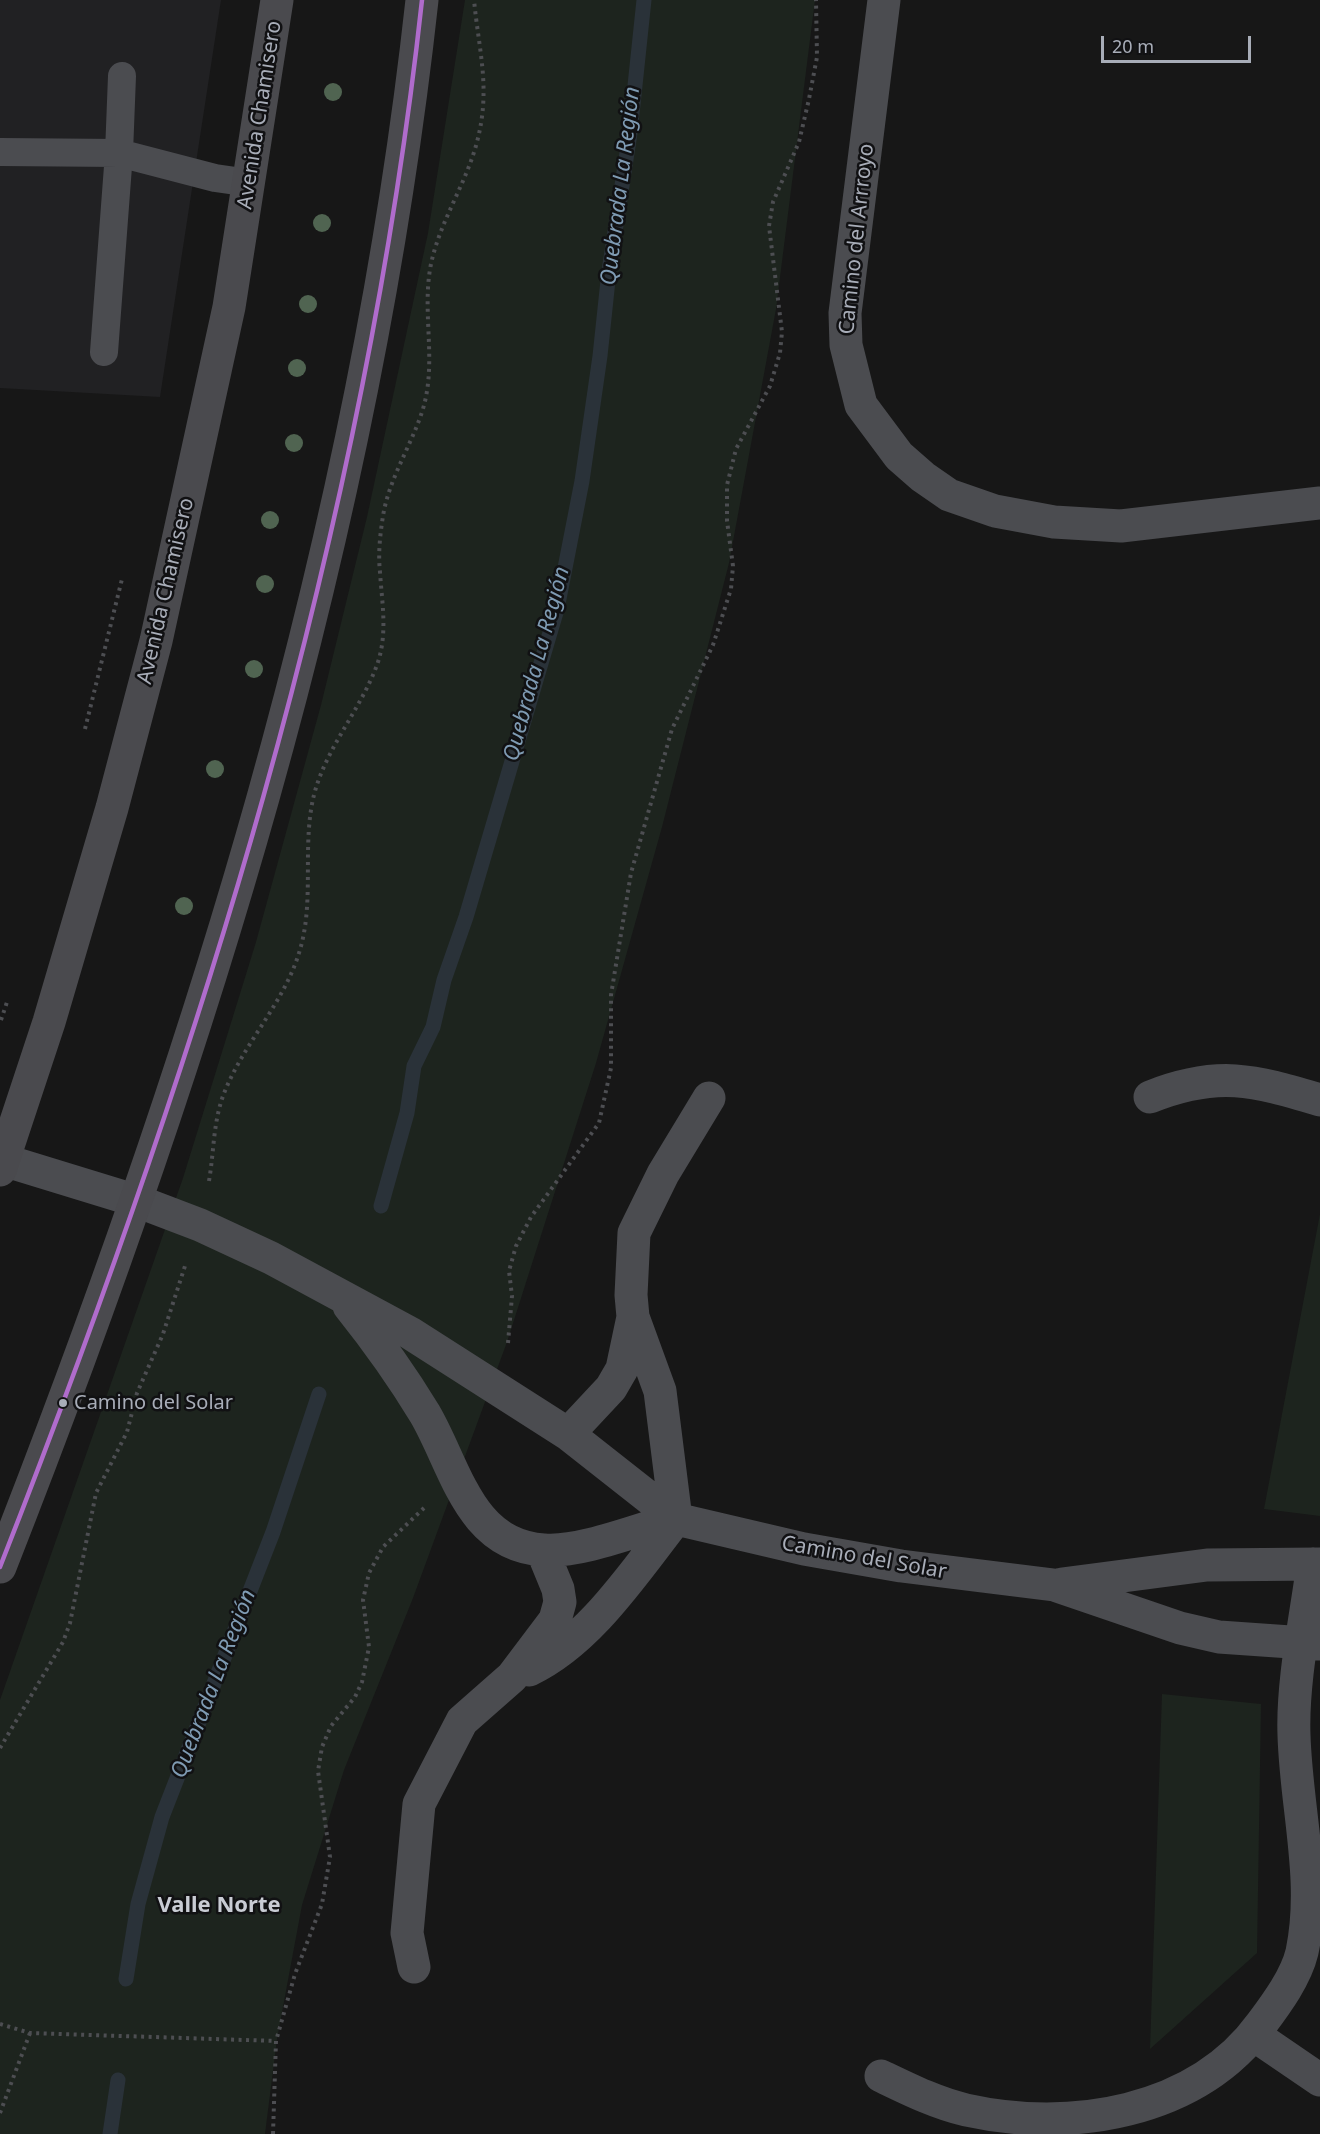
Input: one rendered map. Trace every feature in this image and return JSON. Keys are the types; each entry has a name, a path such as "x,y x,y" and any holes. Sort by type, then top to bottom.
{"street":[{"name":"Avenida Chamisero","path":"1,1163 49,1022 99,853 156,641 229,306 277,0"},
{"path":"0,1567 137,1201 183,1068 228,923 317,592 368,354 388,238 422,0"},
{"name":"Camino del Arrroyo","path":"884,0 848,281 846,324 852,375 861,405 899,456 949,495 995,511 1054,522 1121,526 1320,503"},
{"path":"1150,1097 1178,1086 1235,1079 1262,1082 1320,1100"},
{"path":"512,1677 547,1661 605,1610 676,1519 660,1391 633,1317 631,1295 634,1233 663,1174 709,1098"},
{"name":"Camino del Solar","path":"1,1163 137,1201 200,1225 271,1258 410,1333 568,1434 676,1519 804,1549 869,1561 1054,1585 1180,1628 1219,1637 1311,1644"},
{"name":"Camino del Solar","path":"340,1296 388,1355 426,1417 466,1501 492,1530 520,1546 559,1550 589,1544 676,1519"},
{"path":"568,1434 617,1378 626,1357 633,1317"},
{"path":"414,1967 407,1933 419,1804 462,1721 512,1677 555,1620 560,1602 558,1589 542,1550"},
{"name":"Camino del Solar","path":"881,2076 921,2095 964,2109 1008,2117 1057,2119 1106,2115 1146,2105 1184,2089 1218,2069 1254,2035 1278,2002 1301,1955 1308,1914 1307,1875 1294,1731 1311,1644 1316,1564 1206,1565 1054,1585"},
{"path":"1254,2035 1320,2080"}],"lane":[{"path":"104,352 119,153 122,76"},
{"path":"0,152 119,153 215,178 250,183"}],"path":[{"path":"496,1389 509,1335 512,1296 508,1270 516,1246 531,1217 599,1123 610,1068 611,995 631,873 672,729 713,645 731,590 734,566 728,521 727,485 736,448 770,386 780,353 782,332 769,226 773,202 799,142 809,99 817,57 816,0"},
{"path":"82,740 124,572"},
{"path":"0,1022 8,997"},
{"path":"273,2134 276,2041 295,1974 322,1904 330,1857 318,1771 321,1747 331,1726 355,1697 367,1666 369,1647 363,1600 369,1573 383,1547 423,1510 453,1470"},
{"path":"0,2024 30,2033 276,2041"},
{"path":"0,2113 30,2033"}],"shaded area":[{"path":"0,0 221,0 160,397 0,388"},
{"path":"465,0 815,0 776,309 729,563 662,827 596,1063 507,1342 413,1598 344,1770 302,1905 277,2039 265,2134 0,2134 0,1700 183,1178 256,942 321,705 367,517 428,233"},
{"path":"1320,1214 1320,1516 1264,1509"},
{"path":"1162,1694 1261,1704 1257,1953 1150,2049"}],"waterway":[{"name":"Quebrada La Región","path":"381,1206 407,1113 414,1066 433,1027 444,980 466,917 557,609 582,481 600,356 609,271 630,133 644,0"},
{"name":"Quebrada La Región","path":"126,1979 138,1904 162,1817 273,1532 319,1394"},
{"name":"Quebrada La Región","path":"110,2134 118,2080"}],"transit line":[{"path":"0,1567 73,1377 141,1186 205,992 263,797 315,601 359,402 395,202 422,0"}],"place":[{"name":"Camino del Solar","path":"63,1403"}],"district":[{"name":"Valle Norte","path":"219,1906"}]}
